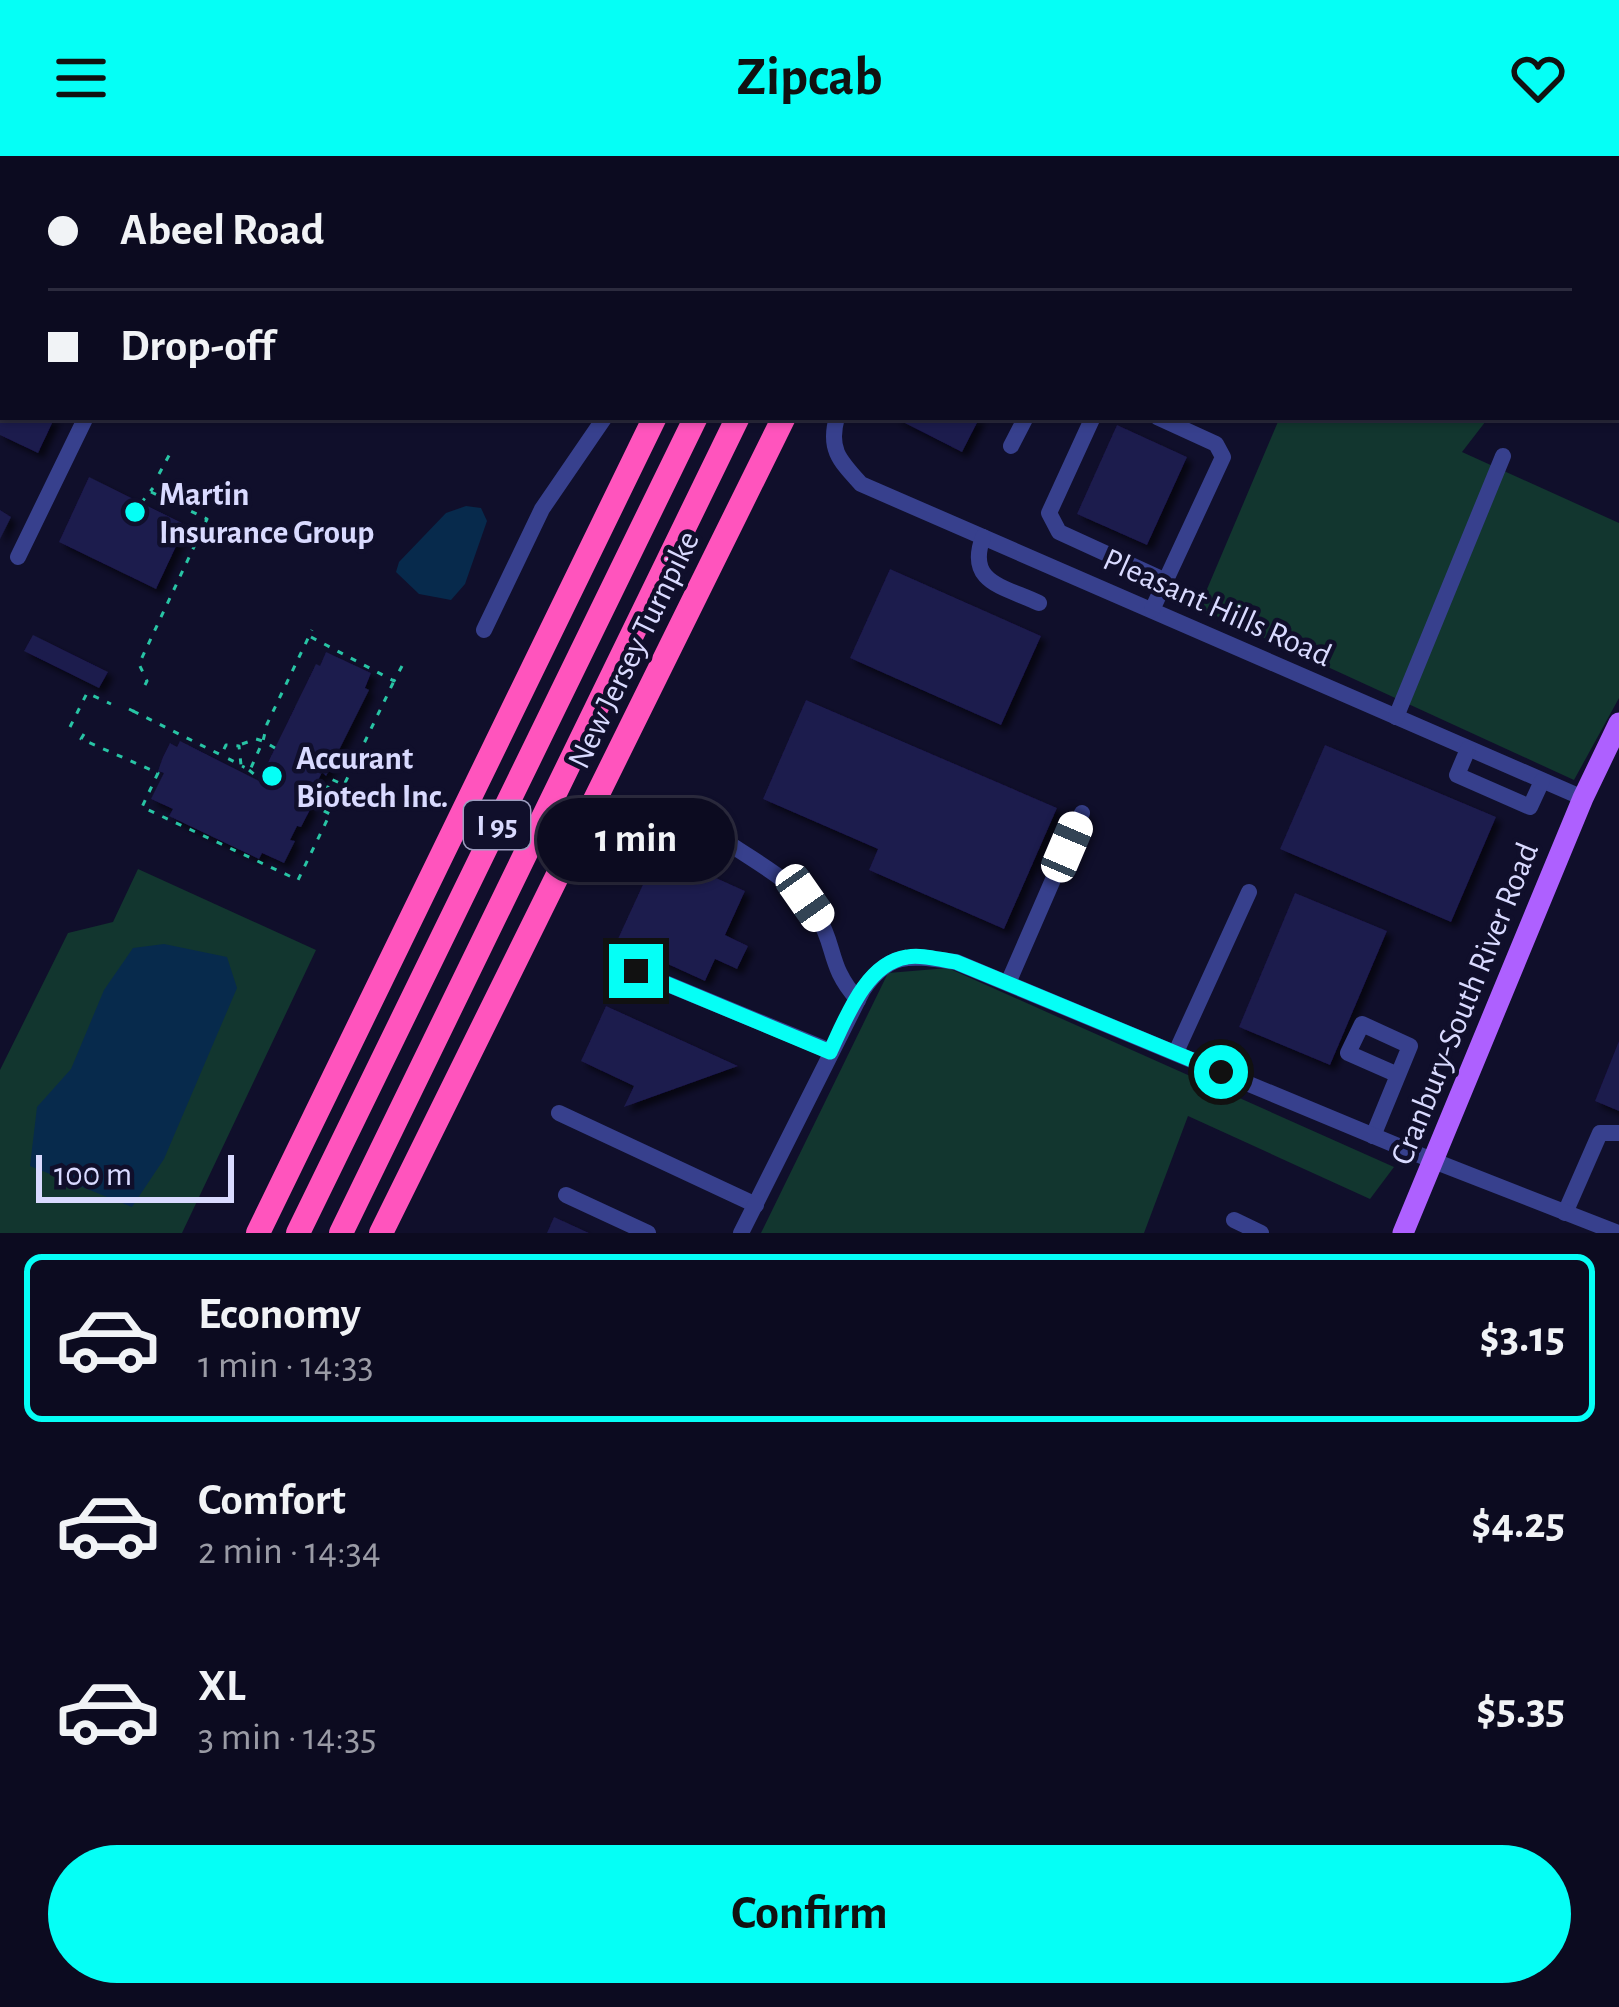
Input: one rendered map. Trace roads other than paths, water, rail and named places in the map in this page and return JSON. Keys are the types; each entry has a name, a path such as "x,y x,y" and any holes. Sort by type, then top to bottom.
{"highway":[{"name":"I 95","path":"257,1233 654,420"},
{"name":"New Jersey Turnpike","path":"298,1233 695,420"},
{"name":"New Jersey Turnpike","path":"341,1233 737,420"},
{"name":"New Jersey Turnpike","path":"381,1233 783,420"}],"main road":[{"name":"Cranbury-South River Road","path":"1403,1233 1583,798 1619,723"}],"street":[{"path":"18,557 85,420"},
{"path":"484,630 542,509 603,420"},
{"name":"Pleasant Hills Road","path":"835,420 831,444 860,484 1583,798"},
{"path":"1011,446 1024,420"},
{"path":"1092,420 1049,513 1059,532 1166,581"},
{"path":"1152,610 1223,457 1216,444 1164,420"},
{"path":"1396,717 1503,456"},
{"path":"982,537 975,558 978,569 1039,603"},
{"path":"1468,749 1456,776 1530,808 1542,781"},
{"path":"1008,983 1082,813"},
{"path":"724,840 805,898 821,921 841,981 858,1000"},
{"path":"1176,1052 1249,892"},
{"path":"741,1233 875,972 912,956 956,962 1618,1233"},
{"path":"636,971 830,1052"},
{"path":"1372,1136 1398,1075"},
{"path":"559,1113 756,1205"},
{"path":"1565,1213 1600,1133 1616,1132"},
{"path":"566,1195 648,1233"},
{"path":"1234,1220 1261,1233"}],"water":[{"path":"466,506 481,508 487,521 465,584 451,600 419,594 396,572 399,562 446,513"},
{"path":"164,944 227,957 237,988 164,1159 132,1207 30,1166 37,1107 71,1069 104,990 133,948"}],"place":[{"name":"Martin Insurance Group","path":"135,512"},
{"name":"Accurant Biotech Inc.","path":"272,776"}]}
